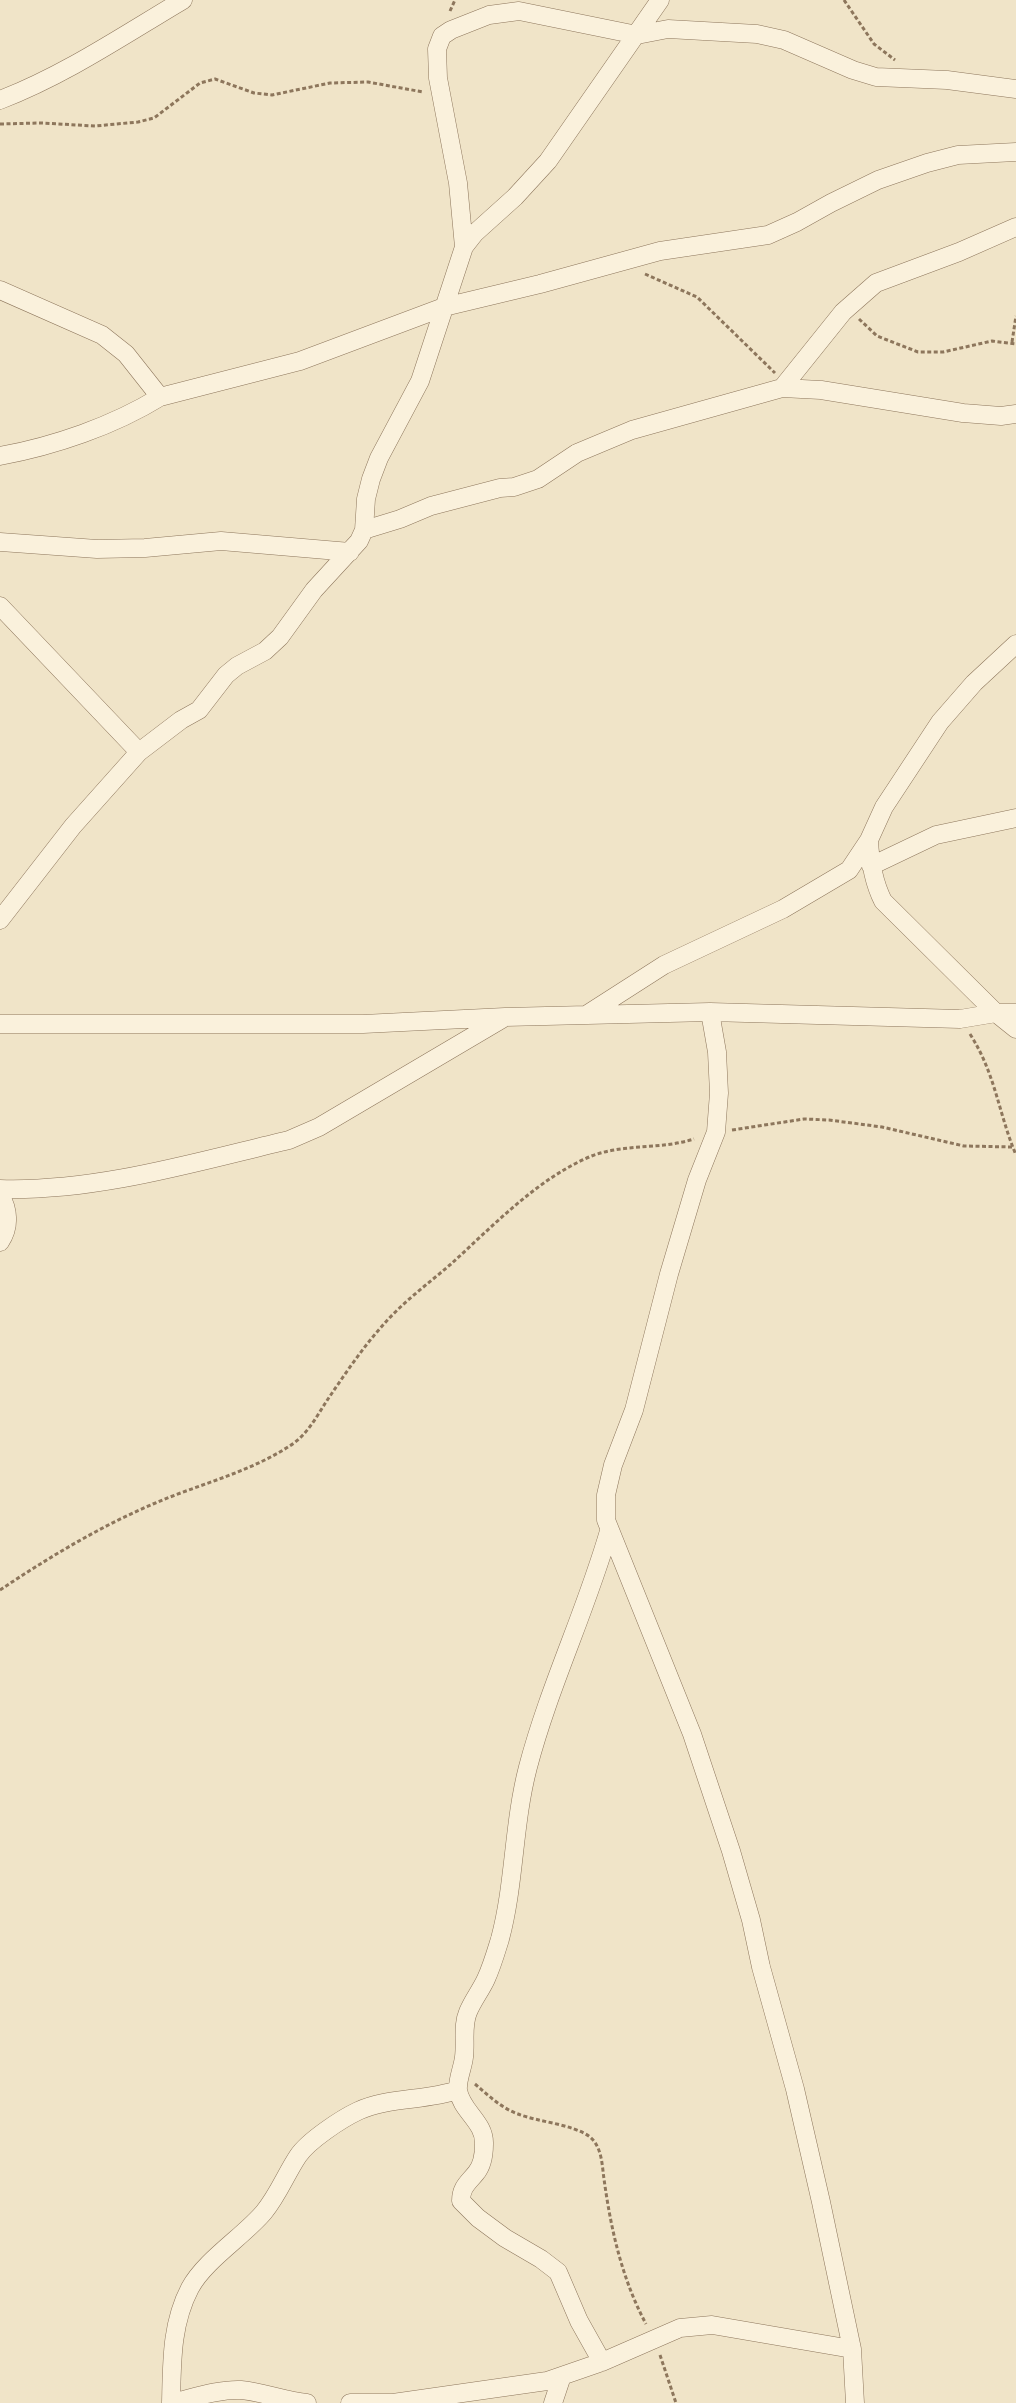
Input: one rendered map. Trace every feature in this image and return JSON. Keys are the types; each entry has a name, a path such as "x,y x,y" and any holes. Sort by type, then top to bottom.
{"street":[{"path":"0,100 36,84 90,55 183,0"},
{"path":"0,920 73,826 139,752 181,720 199,710 226,675 237,666 265,651 280,637 314,590 359,542 364,530 366,499 371,479 379,458 420,381 464,247 475,233 515,197 548,160 660,0"},
{"path":"464,247 458,183 438,78 439,41 451,30 489,15 519,11 637,35 678,29 757,34 784,40 853,70 876,77 946,80 1016,89"},
{"path":"0,456 84,432 134,411 160,396 300,361 444,307 691,245 768,235 798,222 878,180 927,163 958,155 1016,152"},
{"path":"784,386 843,312 876,283 959,252 1016,227"},
{"path":"0,290 102,335 126,354 160,396"},
{"path":"364,530 400,519 430,506 500,488 514,487 538,479 577,454 632,430 784,386 821,390 963,414 1001,416 1016,414"},
{"path":"0,542 97,549 145,548 221,541 350,552"},
{"path":"0,606 139,752"},
{"path":"585,1015 664,965 783,909 849,870 869,840 884,807 940,722 974,684 1016,644"},
{"path":"870,866 936,835 1016,818"},
{"path":"869,840 870,866 876,887 883,901 996,1013 1016,1029"},
{"path":"710,1012 717,1052 719,1093 716,1132 697,1180 672,1265 634,1410 613,1466 606,1495 606,1520 692,1734 731,1851 804,2127 852,2349 854,2403"},
{"path":"0,1024 363,1024 505,1017 710,1012 960,1019 996,1013 1016,1013"},
{"path":"0,1189 27,1190 78,1186 289,1140 319,1127 505,1017"},
{"path":"0,1195 7,1209 7,1224 0,1242"},
{"path":"602,2362 579,2321 558,2272 478,2218 461,2201 464,2187 478,2171 483,2156 484,2138 481,2129 466,2107 458,2090 464,2058 464,2028 468,2012 487,1978 502,1931 519,1810 528,1767 564,1657 594,1583 609,1531"},
{"path":"307,2403 281,2400 241,2390 220,2392 171,2403 174,2332 191,2287 230,2243 264,2212 298,2155 312,2141 357,2111 368,2106 386,2102 434,2097 458,2090"},
{"path":"350,2403 393,2403 536,2383 602,2362 680,2328 712,2325 852,2349"},
{"path":"553,2403 562,2376"}],"path":[{"path":"844,0 874,44 905,66 913,80"},
{"path":"0,124 41,123 95,126 138,122 154,118 200,84 215,79 254,93 272,94 330,83 368,82 441,96"},
{"path":"625,262 650,277 696,297 784,386"},
{"path":"843,312 856,317 878,336 918,352 943,352 992,341 1014,343 1016,316"},
{"path":"960,1019 983,1056 998,1097 1006,1131 1016,1155"},
{"path":"0,1590 45,1560 93,1533 150,1505 258,1463 296,1442 310,1426 384,1323 555,1176 590,1157 623,1147 684,1142 716,1132 804,1119 829,1120 882,1127 964,1146 1012,1147"},
{"path":"461,2072 495,2101 517,2114 578,2132 596,2143 601,2154 610,2214 621,2264 637,2308 654,2340 676,2403"}]}
